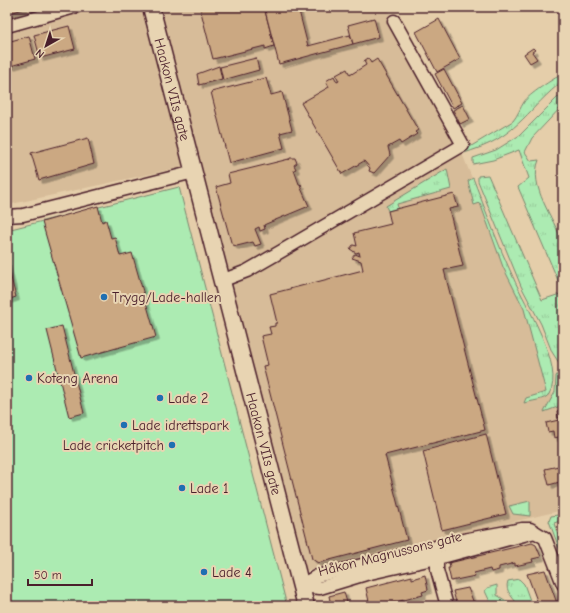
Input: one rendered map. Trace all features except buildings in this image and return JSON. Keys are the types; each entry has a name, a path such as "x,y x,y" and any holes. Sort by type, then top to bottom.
{"main road":[{"name":"Haakon VIIs gate","path":"151,7 306,606"}],"street":[{"path":"7,26 75,7"},
{"path":"221,281 247,271 463,145 394,21"},
{"path":"7,216 23,215 194,172"},
{"name":"Håkon Magnussons gate","path":"300,586 317,576 468,539 522,529 536,532"},
{"path":"536,532 545,538 549,545 563,584"},
{"name":"Håkon Magnussons gate","path":"300,586 320,588 366,574 437,558 536,532"},
{"path":"437,558 437,570 447,606"}],"shaded area":[{"path":"7,7 387,7 461,151 526,311 552,398 563,400 563,510 304,571 201,163 7,205"}],"green space":[{"path":"563,75 563,81 503,136 476,149 458,154 513,121 530,95"},
{"path":"558,97 563,97 563,105 532,138 525,152 531,161 539,160 537,181 539,191 562,242 564,259 563,292 518,187 529,178 519,150 493,160 473,164 473,158 496,150 520,135"},
{"path":"447,169 451,189 397,204 398,208 388,211 386,206"},
{"path":"488,175 542,300 563,293 563,369 552,352 541,324 521,286 478,181 478,176"},
{"path":"473,178 497,240 548,352 552,368 553,383 549,394 541,399 524,403 526,398 546,392 524,309 503,267 480,203 474,205 468,181"},
{"name":"Lade idrettspark","path":"179,187 287,606 7,606 7,230"},
{"path":"559,372 563,373 563,405 544,412 555,392 556,376"},
{"path":"530,501 530,516 513,514 509,506"},
{"path":"558,515 559,517 562,516 563,520 554,523 560,542 563,541 560,546 563,559 549,521 551,516"},
{"path":"519,579 524,584 532,606 518,606 508,591 508,581"},
{"path":"497,585 497,595 514,606 492,606 485,591 487,588"}],"place":[{"name":"Trygg/Lade-hallen","path":"104,297"},
{"name":"Koteng Arena","path":"29,378"},
{"name":"Lade 2","path":"160,398"},
{"name":"Lade idrettspark","path":"124,425"},
{"name":"Lade cricketpitch","path":"172,445"},
{"name":"Lade 1","path":"182,488"},
{"name":"Lade 4","path":"204,572"}]}
